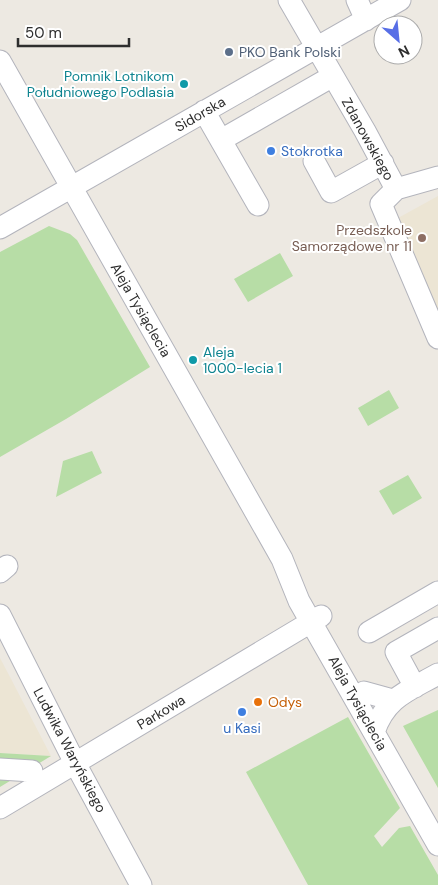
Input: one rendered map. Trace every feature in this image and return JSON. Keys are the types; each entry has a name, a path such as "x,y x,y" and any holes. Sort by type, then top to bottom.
{"street":[{"name":"Zdanowskiego","path":"289,0 396,189 381,204 438,338"},
{"path":"357,0 366,20"},
{"name":"Sidorska","path":"0,228 400,0"},
{"name":"Aleja Tysiąclecia","path":"0,61 282,559 299,601 317,619 364,692 376,725 438,823"},
{"path":"221,140 332,76"},
{"path":"204,111 258,205"},
{"path":"314,161 332,192 383,163"},
{"path":"396,189 438,177"},
{"path":"369,632 438,592"},
{"name":"Ludwika Waryńskiego","path":"0,615 75,763 141,885"},
{"name":"Aleja Tysiąclecia","path":"317,619 376,725 438,845"},
{"name":"Parkowa","path":"0,808 317,619"},
{"path":"415,687 396,652 438,628"},
{"path":"376,725 393,700 438,674"},
{"path":"364,692 393,700"},
{"path":"0,769 32,771"}],"shaded area":[{"name":"Przedszkole Samorządowe nr 11","path":"438,196 438,312 398,218"},
{"path":"0,658 10,677 51,756 0,753"}],"green space":[{"path":"49,226 70,234 77,240 150,367 0,457 0,252"},
{"path":"280,253 293,276 248,302 234,279"},
{"path":"389,390 399,408 368,426 358,408"},
{"path":"92,451 102,473 56,497 63,461"},
{"path":"408,475 422,498 393,515 379,491"},
{"path":"438,710 438,788 403,726"},
{"path":"348,717 400,808 374,836 382,847 399,828 410,826 438,875 438,885 308,885 246,772"},
{"path":"0,753 51,756 0,787"}],"place":[{"name":"PKO Bank Polski","path":"229,52"},
{"name":"Pomnik Lotnikom Południowego Podlasia","path":"184,84"},
{"name":"Stokrotka","path":"271,151"},
{"name":"Przedszkole Samorządowe nr 11","path":"422,238"},
{"name":"Aleja 1000-lecia 1","path":"193,360"},
{"name":"Odys","path":"258,702"},
{"name":"u Kasi","path":"242,712"}]}
